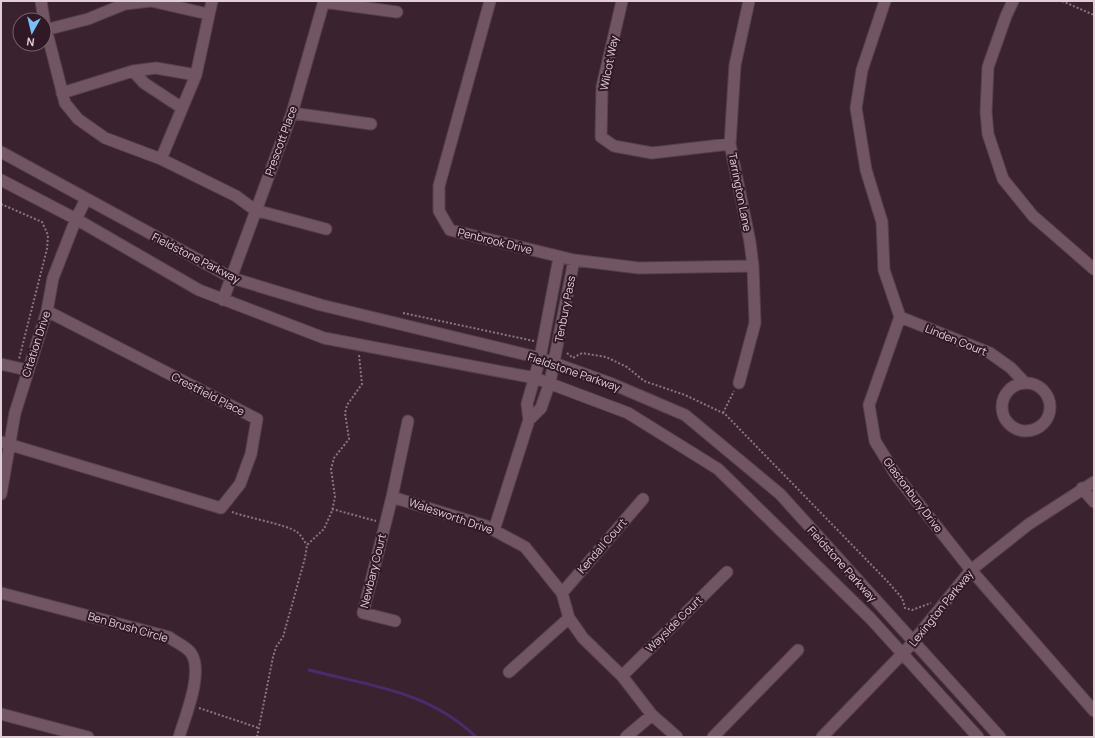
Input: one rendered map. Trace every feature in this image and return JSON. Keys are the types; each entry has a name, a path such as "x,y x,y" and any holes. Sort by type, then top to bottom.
{"street":[{"path":"41,1 42,12"},
{"path":"52,23 88,19 125,4 151,1 208,14"},
{"path":"161,159 196,75 212,1"},
{"path":"324,1 397,12"},
{"name":"Prescott Place","path":"223,300 292,113 324,1"},
{"name":"Penbrook Drive","path":"490,1 439,186 439,211 450,230 559,258 639,268 753,266"},
{"name":"Wilcot Way","path":"622,1 602,87 601,137 614,146 652,153 730,144"},
{"name":"Tarrington Lane","path":"738,383 755,323 753,266 730,144 735,65 749,1"},
{"path":"885,1 862,70 856,108 866,170 882,222 884,270 900,317"},
{"path":"1013,1 1006,16 988,67 986,112 988,134 1004,179 1033,216 1094,269"},
{"path":"51,52 65,103 78,119 104,138 161,159 236,196 255,210 326,229"},
{"path":"62,93 133,71 156,68 196,75"},
{"path":"133,71 144,83 182,108"},
{"path":"292,113 371,124"},
{"name":"Fieldstone Parkway","path":"1,152 232,278 321,305 540,358 610,383 685,415 780,494 1000,737"},
{"name":"Fieldstone Parkway","path":"1,180 76,219 199,290 324,338 535,378 550,382 628,413 718,469 872,619 978,737"},
{"name":"Citation Drive","path":"1,494 6,444 15,414 22,369 47,311 53,278 76,219 86,199"},
{"name":"Tenbury Pass","path":"529,420 527,404 540,358 559,258"},
{"name":"Tenbury Pass","path":"529,420 541,408 550,382 555,363 574,260"},
{"name":"Crestfield Place","path":"47,311 257,419 251,454 240,484 221,508"},
{"name":"Linden Court","path":"900,317 990,353 1011,368 1025,384 1040,388 1049,401 1050,409 1044,423 1038,428 1023,431 1009,425 1004,418 1002,403 1005,395 1010,389 1017,385 1025,384"},
{"name":"Glastonbury Drive","path":"900,317 869,405 875,441 896,475 971,570 1094,711"},
{"path":"1,364 22,369"},
{"path":"494,530 529,420"},
{"name":"Newbary Court","path":"395,621 363,613 392,497 408,421"},
{"path":"6,444 221,508"},
{"name":"Lexington Parkway","path":"822,737 902,654 971,570 1029,524 1082,488 1094,482"},
{"path":"1082,488 1094,502"},
{"name":"Walesworth Drive","path":"392,497 486,526 525,547 562,593 569,618 583,638 622,676 652,715 677,737"},
{"name":"Kendall Court","path":"562,593 643,499"},
{"name":"Wayside Court","path":"622,676 727,572"},
{"name":"Ben Brush Circle","path":"1,593 169,637 191,653 196,670 189,705 179,737"},
{"path":"509,672 569,618"},
{"path":"713,737 798,650"},
{"path":"1,714 88,737"},
{"path":"626,737 652,715"}],"path":[{"path":"1062,1 1094,15"},
{"path":"1,204 42,222 48,234 47,249 22,369"},
{"path":"397,312 543,343"},
{"path":"558,347 565,349 569,356 573,358 582,353 606,357 616,361 644,381 684,395 723,413 734,422 843,538 888,582 902,598 905,608 912,610 932,602"},
{"path":"257,737 273,657 276,647 283,637 305,558 307,545 324,529 332,509 335,497 331,469 334,458 341,452 349,439 345,413 347,405 362,384 359,354"},
{"path":"723,413 738,383"},
{"path":"221,508 249,518 286,527 298,533 307,545"},
{"path":"332,509 385,523"},
{"path":"189,705 258,728"}],"waterway":[{"path":"309,670 398,692 418,700 438,709 458,722 476,737"}]}
